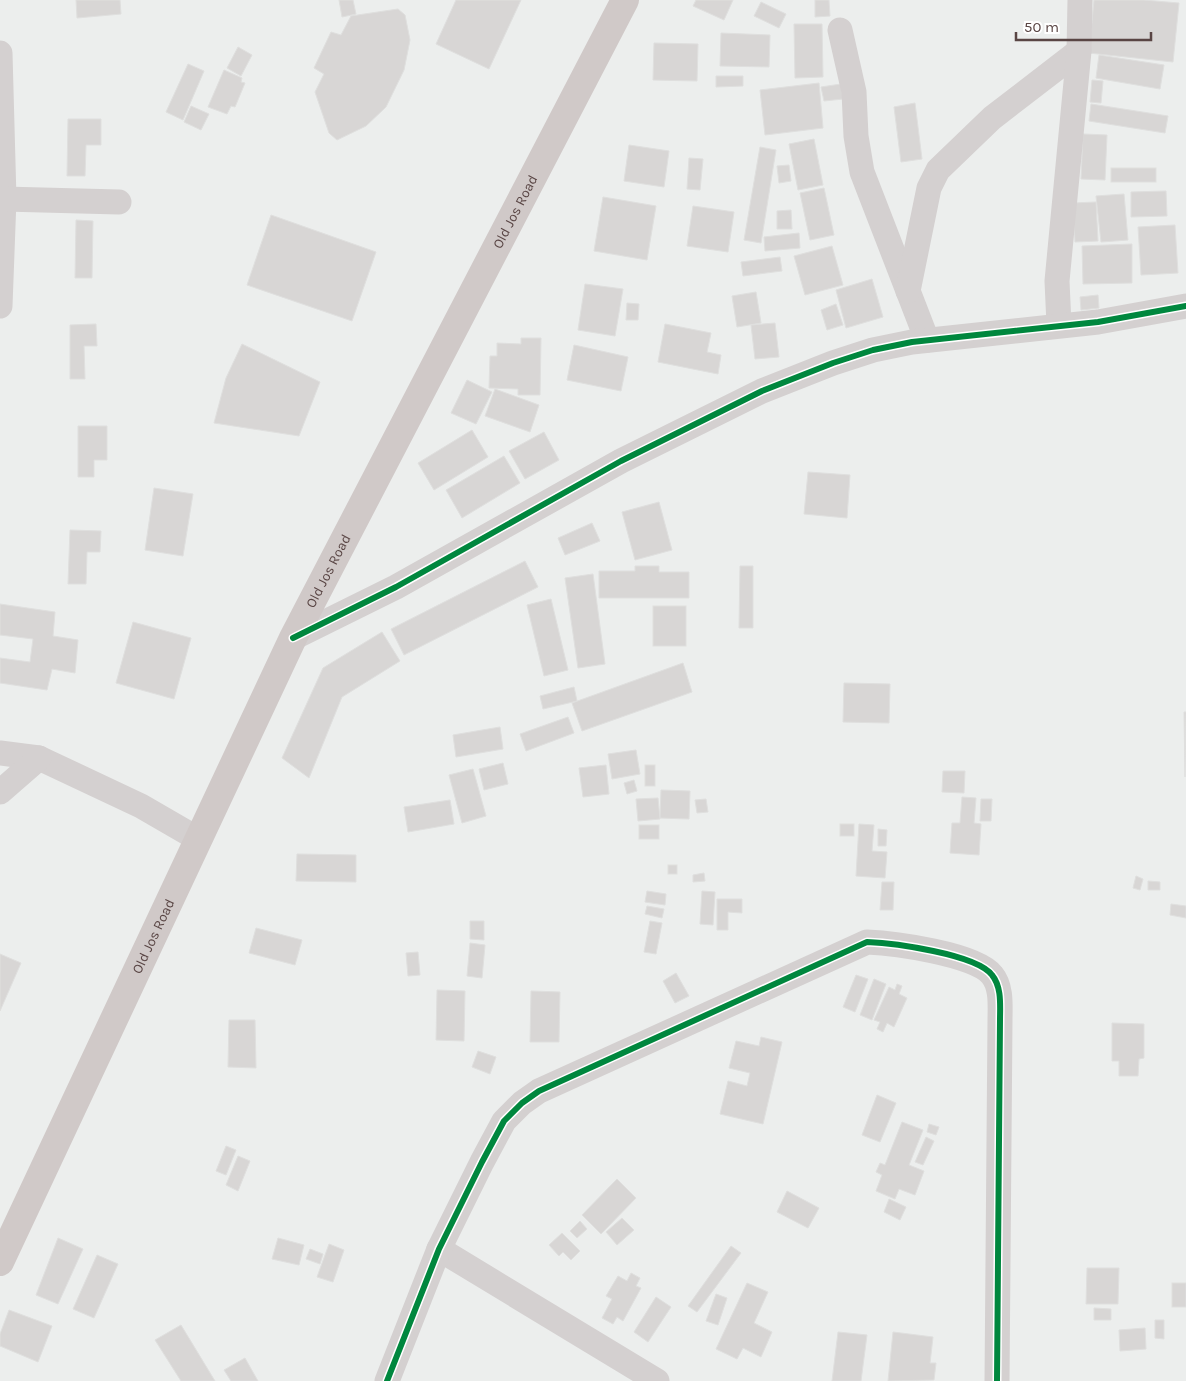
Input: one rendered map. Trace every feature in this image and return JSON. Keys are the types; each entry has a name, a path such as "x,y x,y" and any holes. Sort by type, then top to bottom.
{"main road":[{"name":"Old Jos Road","path":"0,1262 293,638 625,0"}],"street":[{"path":"1059,325 1057,280 1079,51 1080,0"},
{"path":"840,30 854,92 856,136 862,172 927,340"},
{"path":"908,292 928,188 938,170 992,118 1079,51"},
{"path":"0,52 4,199 0,306"},
{"path":"4,199 120,202"},
{"path":"293,638 396,587 621,461 762,391 833,363 873,350 927,340 1098,322 1186,306"},
{"path":"0,753 39,758 141,806 198,839"},
{"path":"0,792 39,758"},
{"path":"388,1381 439,1249 504,1121 522,1102 539,1091 867,942 917,947 960,959 991,973 999,989 997,1381"},
{"path":"439,1249 656,1381"}],"building":[{"path":"76,0 120,0 121,14 77,18"},
{"path":"339,0 353,0 356,14 342,17"},
{"path":"456,0 521,0 489,69 436,44"},
{"path":"696,0 733,0 724,20 693,6"},
{"path":"815,0 829,0 830,16 815,17"},
{"path":"1094,0 1144,0 1179,3 1173,62 1089,53"},
{"path":"761,2 786,14 779,28 754,16"},
{"path":"398,9 405,15 410,40 404,70 386,107 366,126 337,140 329,133 315,92 324,74 314,68 331,32 341,35 351,16"},
{"path":"794,24 822,24 823,77 795,78"},
{"path":"721,33 770,35 769,67 720,66"},
{"path":"654,43 698,44 697,81 653,80"},
{"path":"238,47 252,55 241,76 227,68"},
{"path":"1099,55 1164,65 1160,89 1096,78"},
{"path":"188,64 204,71 183,120 166,112"},
{"path":"224,70 242,78 241,82 245,83 235,107 231,106 227,114 208,107"},
{"path":"716,76 743,76 743,86 716,87"},
{"path":"1092,80 1103,81 1101,103 1090,102"},
{"path":"819,83 823,128 765,135 760,90"},
{"path":"841,84 843,99 824,101 821,87"},
{"path":"915,103 922,159 901,162 894,107"},
{"path":"1091,104 1168,116 1165,133 1089,121"},
{"path":"191,106 209,114 201,130 184,122"},
{"path":"68,119 101,119 101,145 86,145 85,176 67,176"},
{"path":"1083,134 1107,135 1105,180 1081,179"},
{"path":"814,139 823,185 798,190 789,144"},
{"path":"629,145 669,151 664,187 624,181"},
{"path":"760,147 776,150 761,243 744,240"},
{"path":"689,158 703,159 700,190 687,189"},
{"path":"789,165 791,181 779,183 777,166"},
{"path":"1111,168 1156,168 1156,182 1111,182"},
{"path":"824,188 834,235 810,240 800,193"},
{"path":"1166,191 1167,216 1131,217 1131,192"},
{"path":"1124,194 1128,240 1101,242 1096,196"},
{"path":"603,197 656,206 647,260 594,251"},
{"path":"1096,202 1098,241 1075,242 1073,203"},
{"path":"693,206 734,212 728,252 687,246"},
{"path":"791,210 792,229 777,229 777,211"},
{"path":"271,215 376,252 352,321 247,285"},
{"path":"76,220 93,221 92,278 75,278"},
{"path":"1175,225 1178,273 1141,275 1138,227"},
{"path":"799,233 800,248 765,251 764,237"},
{"path":"1132,244 1132,283 1083,284 1082,246"},
{"path":"832,246 843,285 805,295 794,256"},
{"path":"780,257 782,271 743,276 741,262"},
{"path":"872,279 883,317 846,328 836,290"},
{"path":"585,284 623,289 615,336 578,330"},
{"path":"756,292 761,323 737,327 732,296"},
{"path":"1098,295 1099,308 1081,310 1080,297"},
{"path":"627,303 639,304 638,320 626,320"},
{"path":"836,304 843,325 827,330 821,310"},
{"path":"775,323 779,357 755,359 751,325"},
{"path":"96,324 97,346 84,346 85,379 70,379 70,325"},
{"path":"665,324 711,333 707,352 721,355 718,374 658,362"},
{"path":"521,338 541,338 540,395 518,395 518,389 489,388 490,356 497,356 497,343 521,344"},
{"path":"242,344 320,382 299,436 214,423 226,378"},
{"path":"574,345 628,357 621,391 567,380"},
{"path":"467,380 492,392 476,424 451,413"},
{"path":"495,389 539,405 530,432 485,416"},
{"path":"78,426 107,426 107,460 94,460 94,477 78,477"},
{"path":"472,430 488,457 434,490 418,463"},
{"path":"544,432 559,460 525,479 509,451"},
{"path":"504,456 520,483 462,518 446,490"},
{"path":"808,472 850,475 847,518 804,514"},
{"path":"154,488 193,494 183,556 145,550"},
{"path":"659,502 672,550 635,560 622,512"},
{"path":"592,523 600,541 565,555 558,538"},
{"path":"70,530 101,531 100,552 87,552 86,584 68,584"},
{"path":"525,561 538,587 404,655 391,629"},
{"path":"635,566 659,566 659,572 689,572 689,598 599,598 599,571 635,571"},
{"path":"740,566 753,566 753,628 739,628"},
{"path":"593,574 605,664 578,668 565,578"},
{"path":"551,599 568,670 544,676 527,605"},
{"path":"0,604 55,612 53,636 78,640 75,673 52,669 47,690 0,683 0,658 30,662 33,639 0,635"},
{"path":"653,606 686,606 686,646 653,646"},
{"path":"133,622 191,638 174,699 116,683"},
{"path":"382,632 400,661 342,697 309,778 282,758 323,668"},
{"path":"683,663 692,692 582,731 572,703"},
{"path":"844,683 890,684 889,723 843,722"},
{"path":"574,687 577,701 543,709 540,696"},
{"path":"1184,712 1186,712 1185,777"},
{"path":"568,717 574,733 526,751 520,734"},
{"path":"500,727 503,749 456,757 453,735"},
{"path":"636,750 640,774 612,779 608,754"},
{"path":"503,763 508,784 484,790 479,769"},
{"path":"606,765 609,794 583,797 579,768"},
{"path":"645,765 655,765 655,786 645,786"},
{"path":"473,769 486,816 462,823 449,775"},
{"path":"943,771 965,771 964,793 942,792"},
{"path":"634,780 637,791 627,794 624,783"},
{"path":"661,790 690,791 689,819 660,818"},
{"path":"962,797 976,798 974,823 981,824 979,855 950,853 952,823 960,823"},
{"path":"658,798 660,819 638,821 636,799"},
{"path":"706,799 708,812 697,813 695,800"},
{"path":"981,799 992,799 991,821 980,821"},
{"path":"450,800 454,824 408,832 404,807"},
{"path":"840,824 854,824 854,836 840,836"},
{"path":"859,824 874,825 872,851 887,852 885,878 856,876"},
{"path":"639,825 659,825 659,839 639,839"},
{"path":"878,829 887,830 886,846 878,846"},
{"path":"297,854 356,855 356,882 296,881"},
{"path":"668,865 677,865 677,874 668,874"},
{"path":"704,873 705,881 693,882 693,875"},
{"path":"1136,876 1143,879 1140,890 1133,888"},
{"path":"1148,881 1160,882 1160,890 1148,890"},
{"path":"882,882 894,882 893,910 880,910"},
{"path":"647,891 666,894 665,905 645,902"},
{"path":"702,891 715,892 713,925 700,924"},
{"path":"717,899 742,899 742,913 728,912 728,930 717,930"},
{"path":"1171,904 1186,906 1186,918 1170,915"},
{"path":"647,906 664,909 662,918 645,914"},
{"path":"470,921 484,921 484,940 470,939"},
{"path":"650,921 662,923 656,954 644,952"},
{"path":"256,928 302,940 295,965 249,953"},
{"path":"470,943 485,945 482,978 467,976"},
{"path":"418,952 420,975 408,976 406,953"},
{"path":"0,954 21,963 0,1011"},
{"path":"676,973 689,996 675,1003 663,981"},
{"path":"856,975 868,979 855,1012 843,1007"},
{"path":"874,979 886,984 872,1020 860,1015"},
{"path":"897,984 902,986 899,994 907,998 894,1027 887,1023 883,1032 877,1029 880,1022 874,1020 889,987 895,990"},
{"path":"437,990 465,991 464,1041 436,1040"},
{"path":"531,991 560,992 559,1042 530,1042"},
{"path":"229,1020 255,1020 256,1068 228,1067"},
{"path":"1112,1023 1144,1024 1144,1058 1139,1059 1138,1076 1119,1076 1119,1061 1112,1061"},
{"path":"761,1037 782,1042 763,1124 720,1114 728,1081 747,1086 750,1073 729,1068 736,1041 759,1046"},
{"path":"478,1051 496,1057 490,1074 472,1067"},
{"path":"877,1095 896,1103 880,1142 862,1135"},
{"path":"902,1122 923,1130 909,1165 924,1171 915,1195 899,1189 895,1199 876,1191 882,1175 876,1172 880,1163 885,1165"},
{"path":"929,1124 939,1127 936,1135 927,1132"},
{"path":"926,1137 934,1141 923,1165 915,1162"},
{"path":"226,1146 236,1150 226,1175 216,1171"},
{"path":"238,1156 250,1161 238,1191 226,1185"},
{"path":"617,1179 636,1198 601,1234 582,1215"},
{"path":"787,1191 819,1208 808,1228 777,1212"},
{"path":"889,1199 906,1207 900,1220 884,1212"},
{"path":"622,1218 634,1230 617,1245 606,1232"},
{"path":"580,1221 587,1229 577,1238 570,1231"},
{"path":"562,1233 580,1251 571,1260 563,1252 559,1256 549,1245"},
{"path":"58,1238 83,1249 58,1304 36,1295"},
{"path":"278,1238 304,1245 299,1265 272,1259"},
{"path":"329,1244 344,1250 333,1282 317,1277"},
{"path":"731,1246 741,1253 697,1312 688,1306"},
{"path":"310,1249 323,1254 320,1264 306,1259"},
{"path":"97,1255 118,1264 94,1318 73,1309"},
{"path":"1087,1268 1119,1268 1118,1304 1086,1304"},
{"path":"631,1273 640,1278 636,1286 641,1288 623,1321 617,1317 613,1324 602,1318 612,1299 606,1296 618,1276 627,1281"},
{"path":"747,1283 768,1292 754,1323 772,1332 761,1357 743,1348 737,1359 716,1349"},
{"path":"1172,1283 1186,1283 1186,1307 1172,1307"},
{"path":"716,1294 727,1298 718,1325 706,1321"},
{"path":"656,1297 671,1307 648,1342 634,1332"},
{"path":"1094,1308 1111,1309 1111,1320 1094,1320"},
{"path":"9,1310 52,1326 38,1362 0,1346 0,1334"},
{"path":"1155,1320 1164,1320 1164,1339 1155,1338"},
{"path":"181,1325 215,1381 181,1381 155,1340"},
{"path":"1145,1328 1146,1349 1120,1351 1119,1330"},
{"path":"838,1332 867,1335 861,1381 832,1381"},
{"path":"893,1332 933,1337 930,1363 936,1363 934,1380 888,1381"},
{"path":"245,1358 258,1381 231,1381 224,1370"}],"cycle path":[{"path":"293,638 396,587 621,461 762,391 833,363 873,350 912,342 1098,322 1186,306"},
{"path":"387,1381 439,1249 504,1121 522,1103 539,1091 867,942 914,947 969,961 992,975 997,985 1000,997 997,1381"}]}
